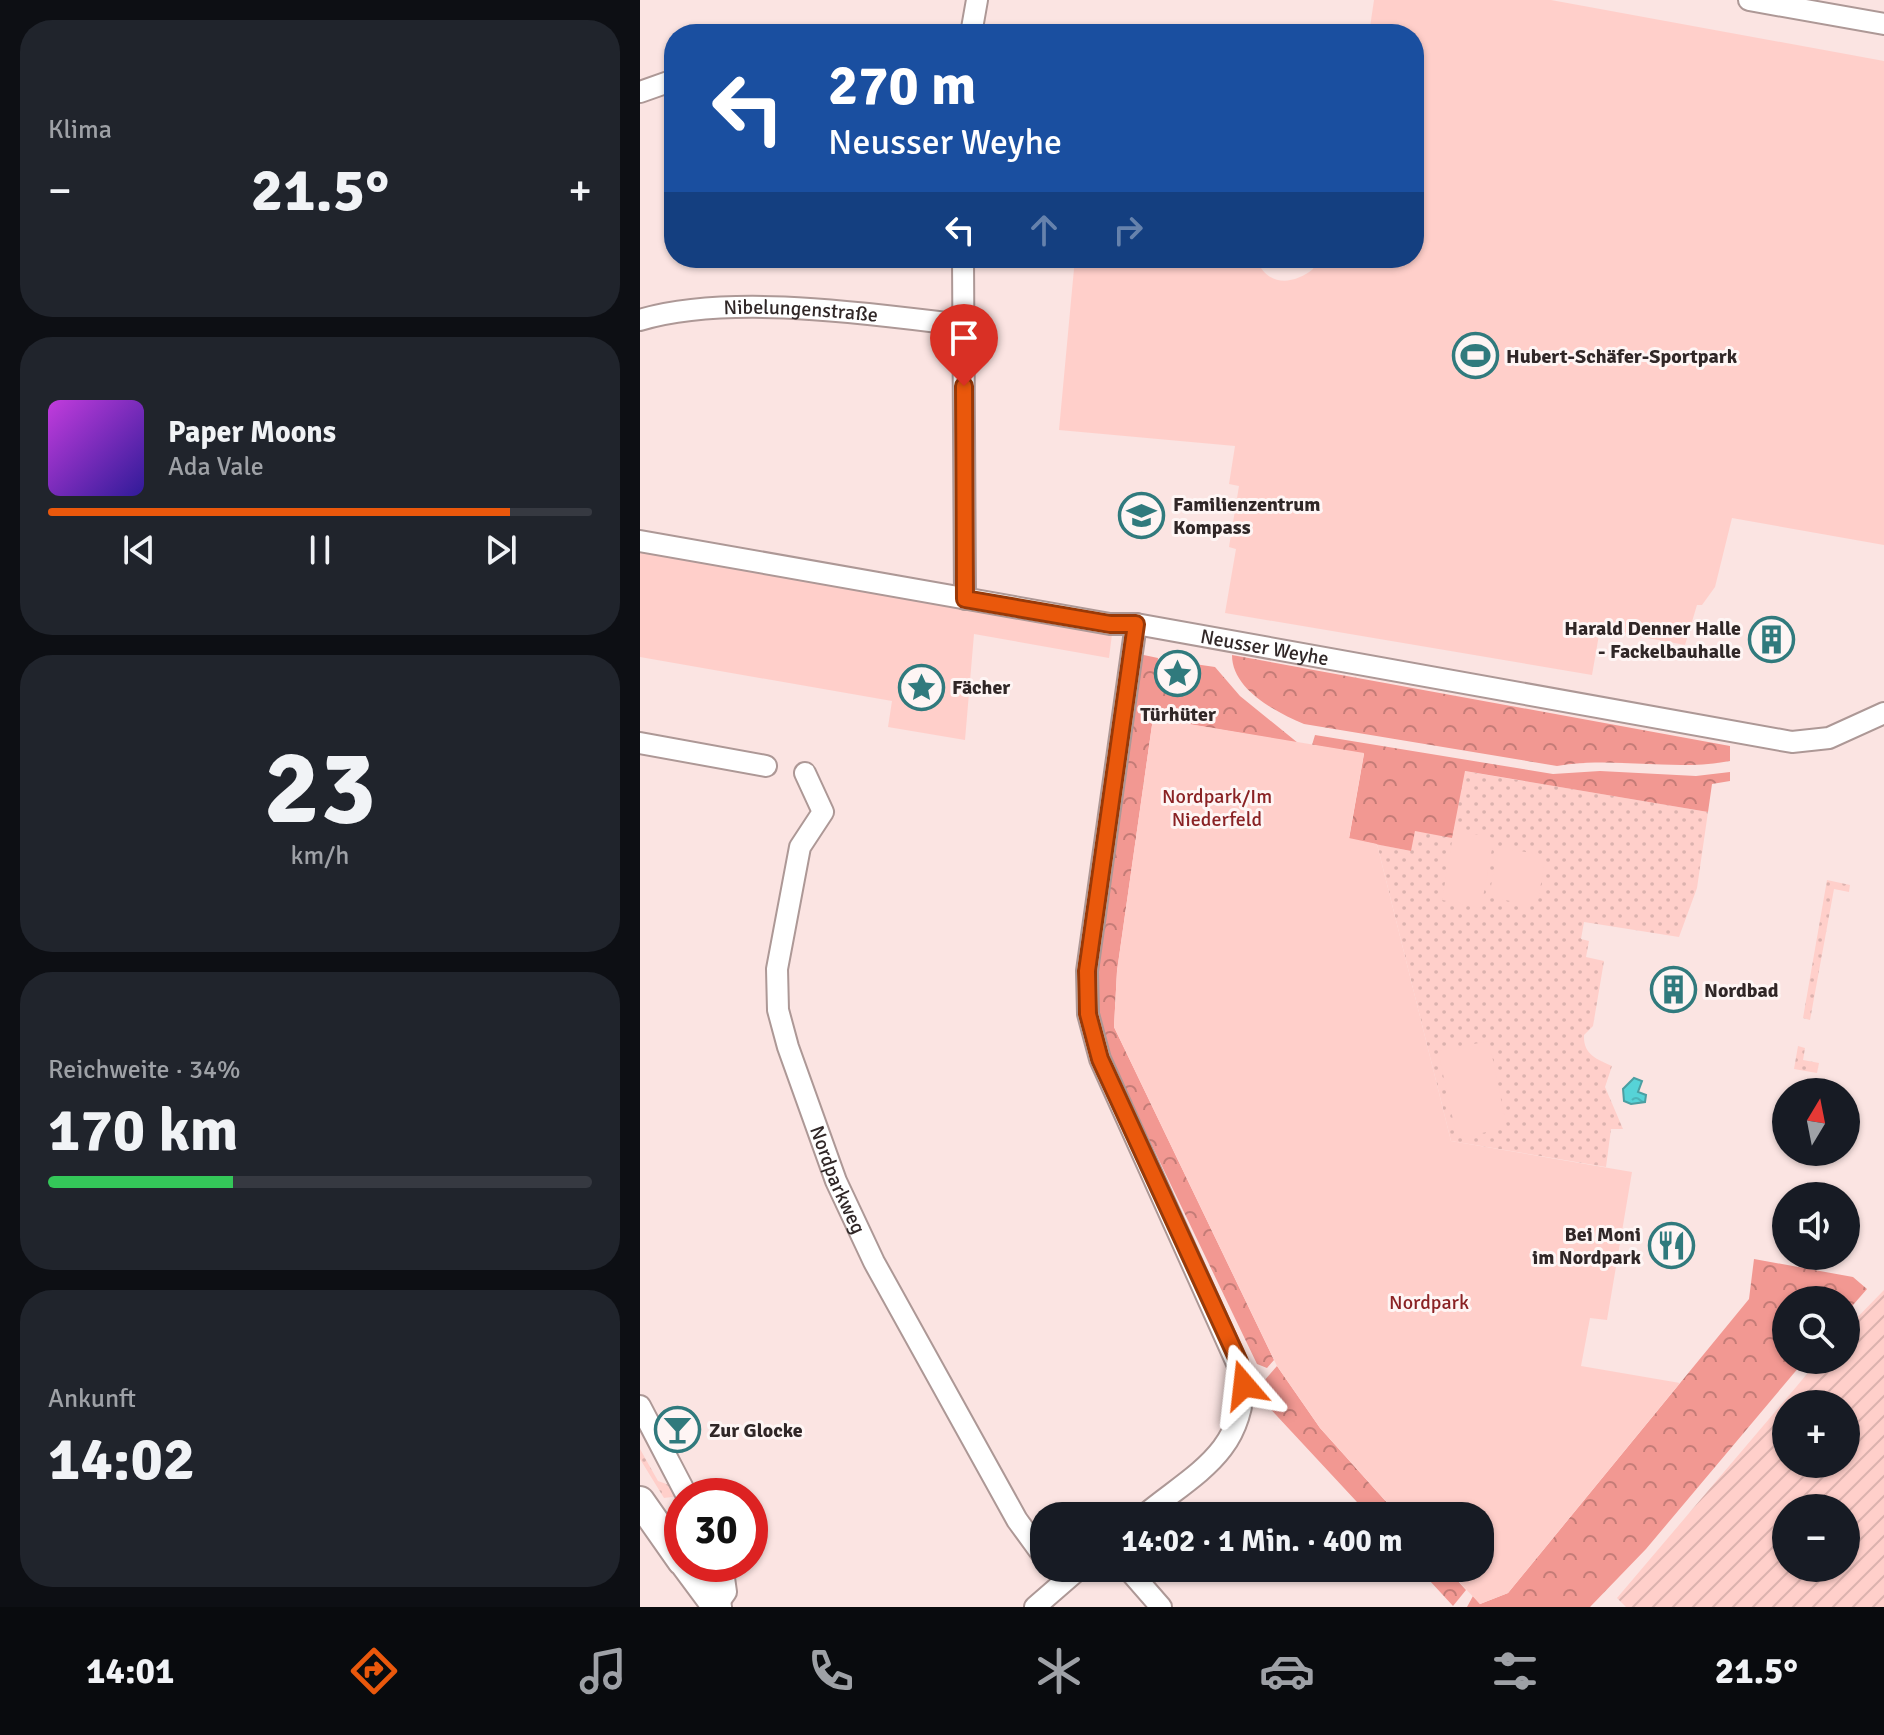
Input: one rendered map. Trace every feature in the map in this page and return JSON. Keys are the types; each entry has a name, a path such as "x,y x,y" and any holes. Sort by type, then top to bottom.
{"main road":[{"path":"640,1501 664,1535"},
{"path":"698,1582 716,1607"}],"street":[{"path":"973,24 977,0"},
{"path":"1749,0 1884,24"},
{"path":"640,92 664,84"},
{"path":"963,268 965,599"},
{"name":"Nibelungenstraße","path":"640,320 705,310 772,309 830,310 963,325"},
{"name":"Neusser Weyhe","path":"640,541 1110,624 1136,624 1792,742 1838,735 1884,713"},
{"path":"1136,624 1087,971 1088,1014 1100,1059 1244,1379 1241,1414 1225,1449 1160,1502"},
{"path":"640,743 766,766"},
{"name":"Nordparkweg","path":"805,773 823,812 800,847 777,969 778,1010 788,1047 836,1181 874,1262 1017,1520 1030,1538"},
{"path":"640,1406 678,1478"},
{"path":"716,1607 726,1592 725,1582"},
{"path":"1035,1607 1053,1582"},
{"path":"1139,1582 1161,1607"}],"green space":[{"name":"Hubert-Schäfer-Sportpark","path":"1374,0 1551,0 1884,61 1884,545 1732,518 1715,587 1702,605 1697,605 1685,645 1600,629 1592,675 1225,613 1236,549 1229,547 1239,486 1229,484 1235,446 1059,430 1074,268 1261,268 1273,278 1288,280 1305,275 1313,268 1424,268 1424,24 1370,24"},
{"path":"640,551 1112,634 1109,658 974,634 965,740 888,727 892,701 640,657"},
{"path":"1139,654 1158,658 1156,677 1163,679 1167,660 1215,667 1240,696 1298,743 1153,718 1117,971 1114,1027 1274,1360 1267,1368 1257,1364 1108,1054 1097,1015 1095,968"},
{"path":"1232,655 1730,746 1730,761 1687,765 1579,763 1557,766 1304,724 1268,706 1247,689 1234,667"},
{"name":"Nordpark","path":"1153,718 1364,753 1349,838 1377,844 1451,1141 1632,1172 1607,1320 1590,1318 1581,1366 1680,1383 1508,1593 1480,1604 1459,1582 1494,1582 1494,1502 1386,1502 1320,1428 1277,1366 1114,1027 1117,971"},
{"path":"1315,735 1553,774 1600,771 1696,776 1730,772 1730,781 1712,784 1708,812 1465,771 1452,838 1415,831 1411,851 1349,839 1364,754 1312,745"},
{"path":"1464,771 1708,812 1697,888 1679,937 1584,922 1581,939 1589,941 1586,957 1604,961 1593,1026 1584,1035 1584,1042 1592,1055 1612,1066 1605,1087 1623,1129 1611,1129 1606,1167 1451,1141 1377,844 1410,851 1415,831"},
{"path":"1454,830 1494,838 1481,908 1442,900"},
{"path":"1498,848 1546,855 1537,906 1489,897"},
{"path":"1827,880 1850,885 1849,892 1834,889 1810,1020 1803,1018"},
{"path":"1489,1041 1507,1128 1457,1138 1438,1051"},
{"path":"1798,1046 1805,1048 1803,1060 1819,1063 1817,1073 1794,1069"},
{"path":"1754,1259 1772,1262 1772,1270 1814,1270 1853,1277 1867,1289 1860,1297 1860,1286 1772,1286 1772,1374 1793,1374 1780,1390 1772,1390 1772,1399 1646,1549 1590,1607 1467,1607 1473,1596 1480,1604 1508,1593 1749,1299"},
{"path":"1884,1290 1884,1607 1626,1607 1617,1598 1772,1415 1772,1478 1860,1478 1860,1390 1794,1390 1807,1374 1860,1374 1860,1315"},
{"path":"1277,1366 1320,1428 1386,1502 1357,1502 1263,1401 1263,1382"},
{"path":"640,1449 658,1481 664,1483 664,1498 640,1459"},
{"path":"1431,1582 1459,1582 1466,1590 1453,1606"}],"water":[{"path":"1634,1078 1642,1081 1638,1092 1646,1095 1645,1102 1631,1104 1624,1101 1623,1089"}],"place":[{"name":"Hubert-Schäfer-Sportpark","path":"1475,356"},
{"name":"Familienzentrum Kompass","path":"1142,516"},
{"name":"Harald Denner Halle - Fackelbauhalle","path":"1772,639"},
{"name":"Türhüter","path":"1178,674"},
{"name":"Fächer","path":"921,687"},
{"name":"Nordbad","path":"1673,990"},
{"name":"Bei Moni im Nordpark","path":"1672,1246"},
{"name":"Zur Glocke","path":"678,1430"}],"route":[{"path":"964,386 965,599 1110,624 1136,624 1087,971 1088,1014 1100,1059 1239,1362 1244,1385"}],"park label":[{"name":"Nordpark/Im Niederfeld","path":"1217,808"}]}
